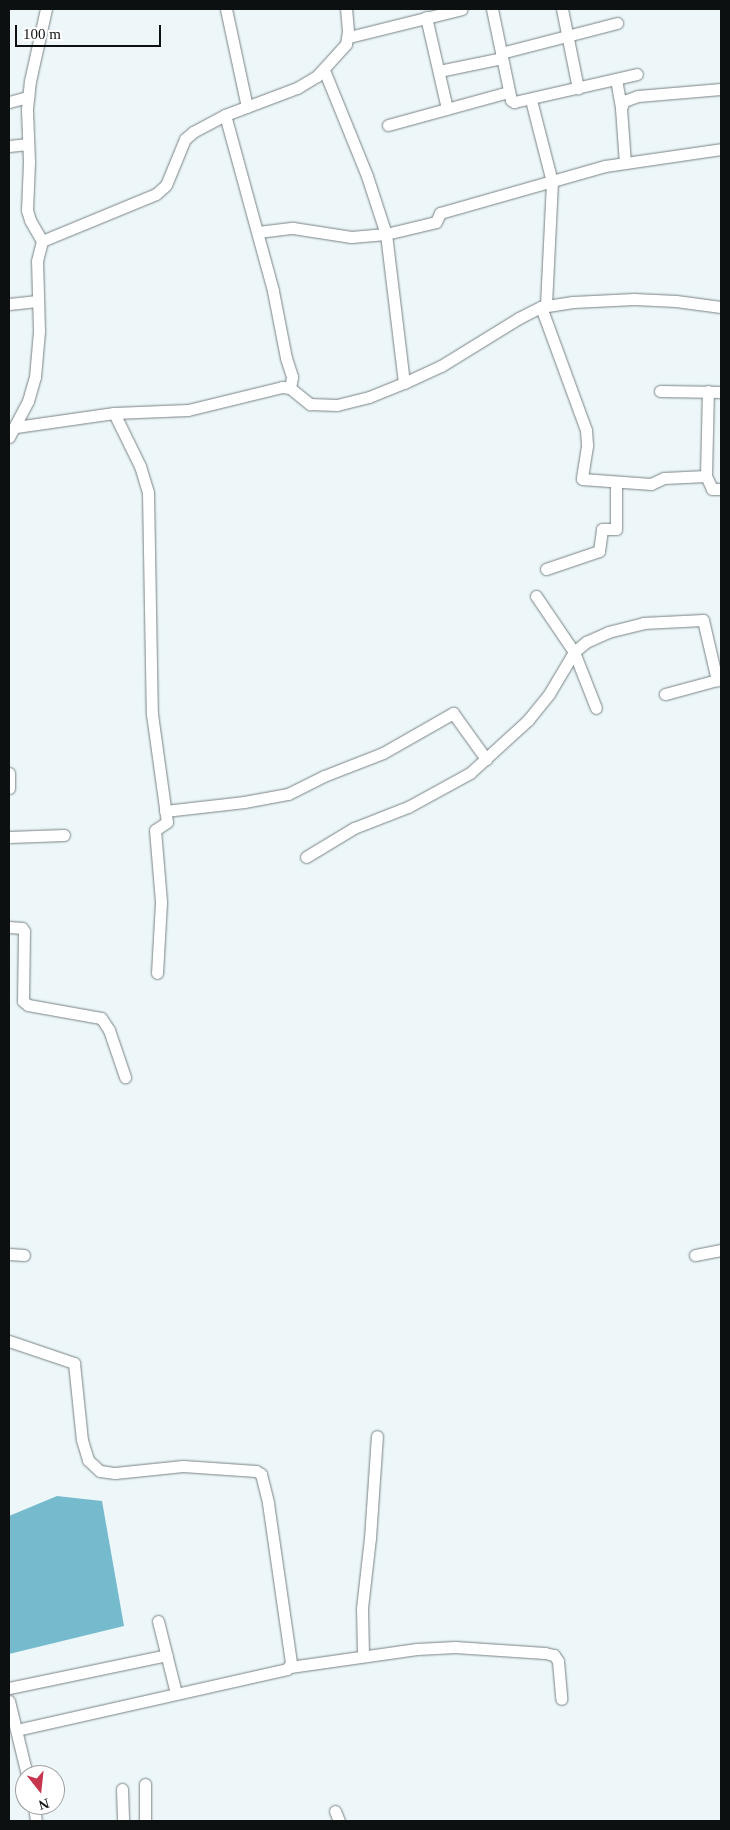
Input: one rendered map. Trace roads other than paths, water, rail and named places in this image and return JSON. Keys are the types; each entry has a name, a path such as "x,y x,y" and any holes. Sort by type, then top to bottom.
{"street":[{"path":"42,242 28,215 28,97 46,9"},
{"path":"226,9 247,107"},
{"path":"9,437 28,401 34,377 39,331 37,301 38,250 42,242 156,194 171,176 185,139 207,124 225,115 297,88 324,70 344,47 348,36 346,9"},
{"path":"348,36 462,9"},
{"path":"492,9 510,92 514,102 531,100 637,74"},
{"path":"562,9 578,88"},
{"path":"426,17 447,109"},
{"path":"439,72 618,23"},
{"path":"324,70 366,176 386,234 404,383"},
{"path":"616,80 621,108 625,163"},
{"path":"621,108 627,99 638,96 721,89"},
{"path":"388,125 510,92"},
{"path":"9,102 28,97"},
{"path":"531,100 552,182 544,307 586,430 588,446 582,479 616,483 651,484 664,478 706,476"},
{"path":"225,115 277,305 286,358 292,377 290,388"},
{"path":"9,146 28,144"},
{"path":"258,232 293,228 351,237 386,234 436,222 440,213 605,166 721,149"},
{"path":"16,426 114,413 188,410 265,391 290,388 310,404 324,406 351,403 404,383 441,366 519,318 544,307 573,302 641,299 721,307"},
{"path":"9,304 37,301"},
{"path":"660,391 721,392"},
{"path":"708,392 706,476 712,489 721,489"},
{"path":"114,413 144,474 148,493 152,714 166,824 157,827 155,830 161,902 157,972"},
{"path":"546,570 599,551 602,529 616,529 616,483"},
{"path":"536,596 574,652 596,708"},
{"path":"306,857 354,828 408,807 436,793 470,772 540,707 574,652 594,637 632,625 703,620 717,680 666,694"},
{"path":"165,811 244,802 288,794 324,776 383,753 453,713 486,759"},
{"path":"9,773 9,788"},
{"path":"9,837 64,835"},
{"path":"9,927 22,928 24,930 23,1001 28,1005 101,1018 109,1030 125,1077"},
{"path":"694,1254 721,1250"},
{"path":"9,1254 24,1256"},
{"path":"9,1341 74,1363 82,1440 88,1460 100,1471 115,1474 183,1466 256,1471 261,1474 268,1503 290,1667"},
{"path":"363,1655 362,1608 370,1538 377,1436"},
{"path":"158,1621 176,1693"},
{"path":"15,1735 176,1693 290,1667 363,1655 454,1647 545,1653 554,1656 558,1661 561,1699"},
{"path":"9,1688 166,1655"},
{"path":"9,1701 15,1735 25,1765"},
{"path":"145,1784 145,1821"},
{"path":"122,1790 123,1821"}],"water":[{"path":"57,1496 102,1501 124,1626 9,1654 9,1516"}]}
